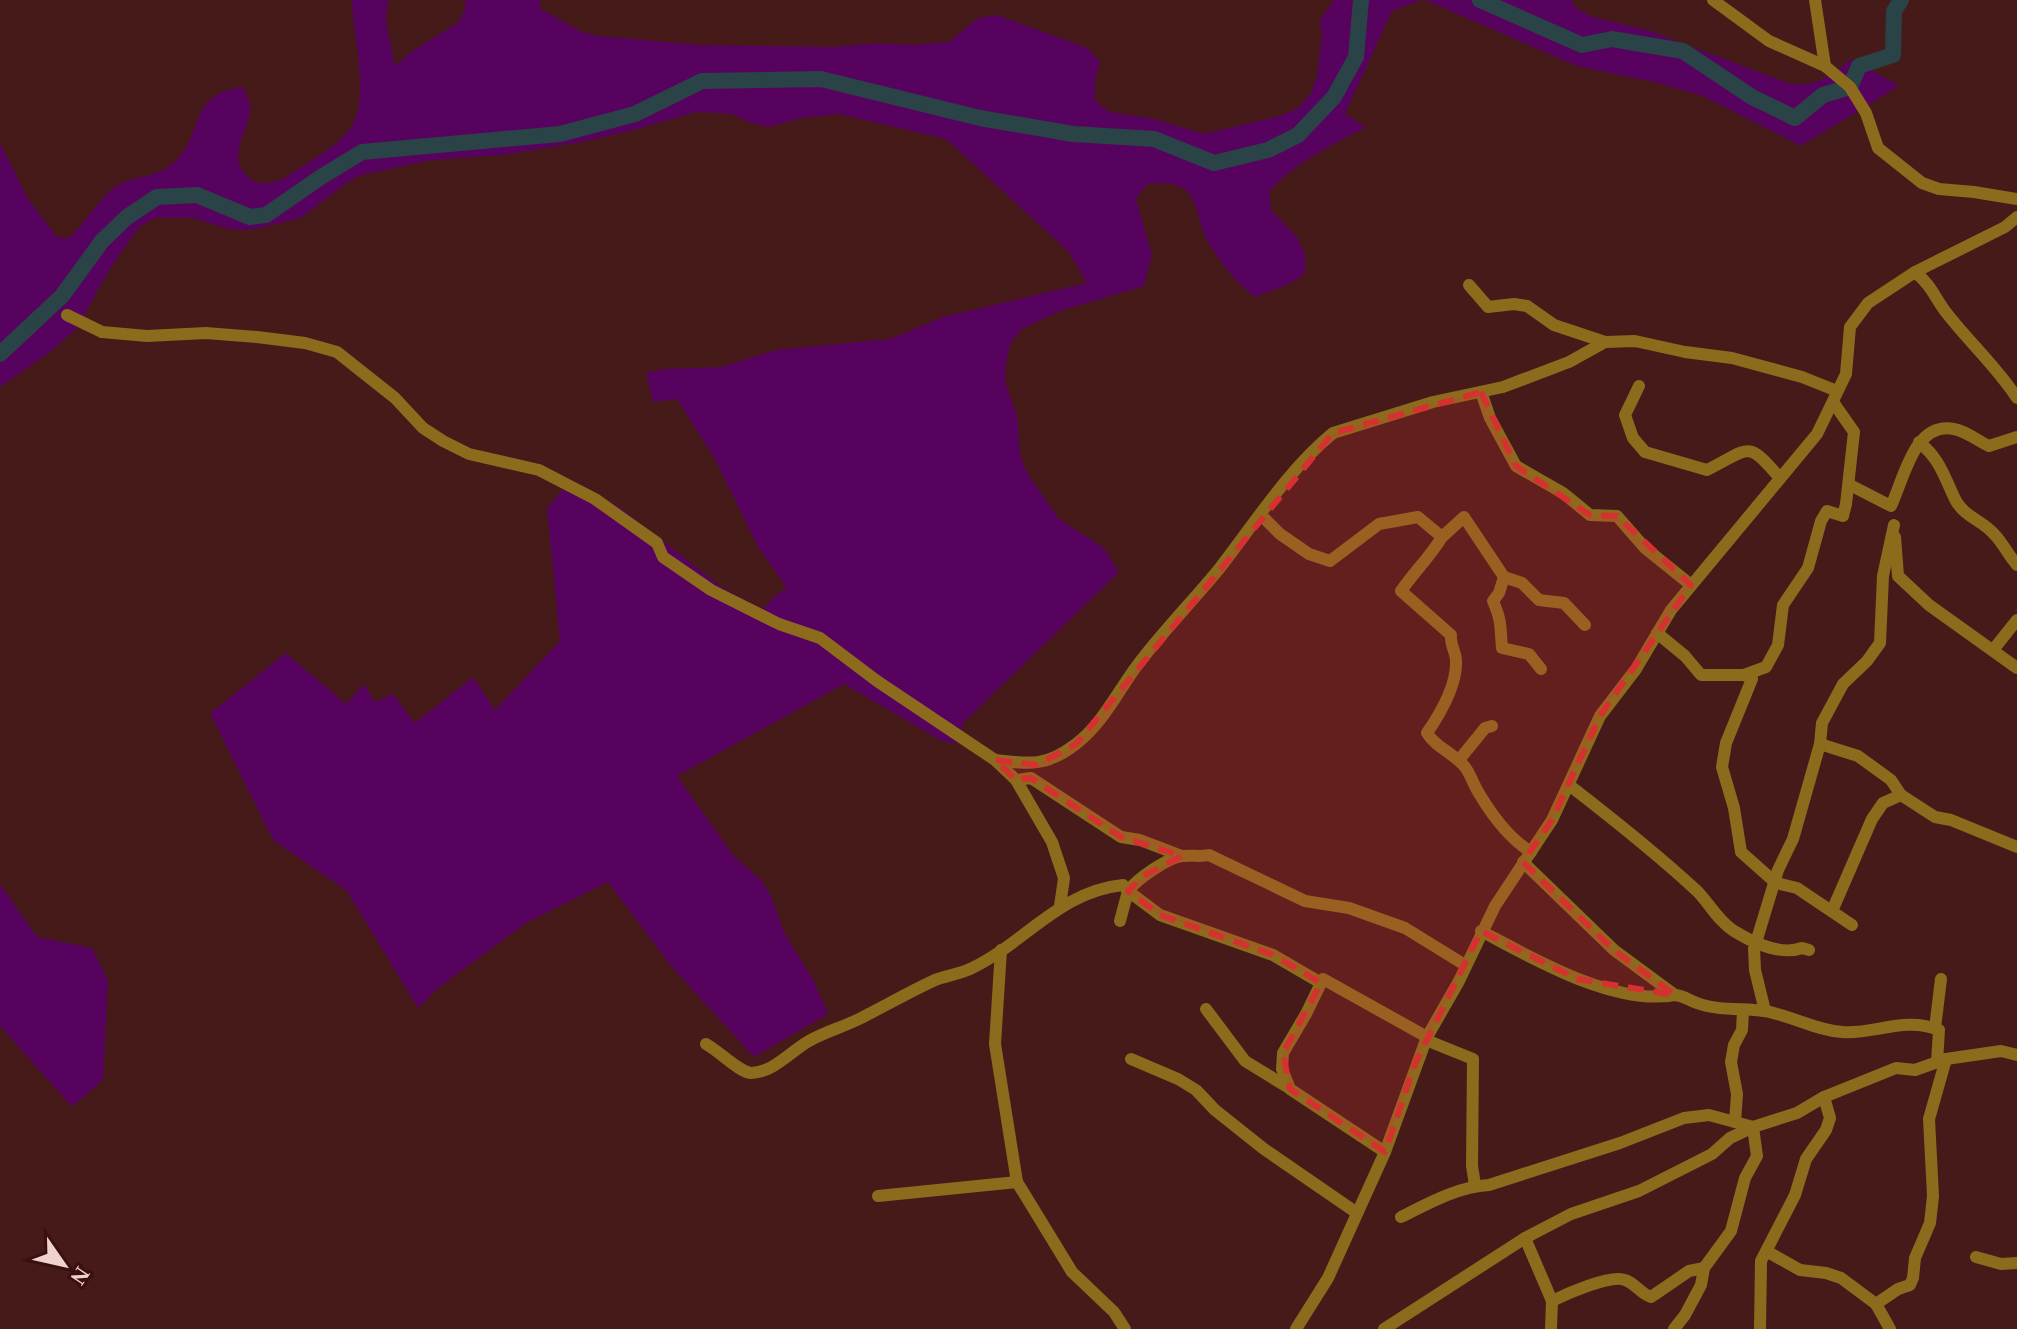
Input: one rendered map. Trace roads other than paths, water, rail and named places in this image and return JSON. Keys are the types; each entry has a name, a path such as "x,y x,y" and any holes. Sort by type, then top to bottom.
{"street":[{"path":"1713,0 1769,41 1825,66 1850,87 1866,113 1878,148 1922,183 1939,189 2017,199"},
{"path":"1815,0 1825,66"},
{"path":"1296,1329 1328,1278 1385,1152 1426,1038 1459,981 1481,931 1552,820 1600,716 1636,669 1671,610 1817,434 1846,374 1850,327 1868,303 1915,272 2005,227 2017,217"},
{"path":"1915,272 1931,286 1944,309 1994,366 2017,398"},
{"path":"1469,285 1488,307 1527,306 1554,325 1605,342 1635,341 1732,358 1802,377 1835,397 1854,432 1850,485 1843,516 1827,511 1821,521 1808,568 1783,605 1778,645 1766,667 1744,675 1701,675 1685,656 1657,633"},
{"path":"67,315 102,332 147,336 206,333 257,337 305,343 337,352 395,398 433,435 469,454 539,470 595,499 657,543 663,557 711,590 779,624 820,638 877,681 995,760 1016,780 1052,842 1064,878 1060,906"},
{"path":"995,760 1036,765 1076,744 1102,716 1136,667 1271,499 1333,433 1433,402 1503,387 1569,362 1605,342"},
{"path":"1639,386 1625,415 1633,438 1645,452 1707,470 1747,450 1757,452 1780,478"},
{"path":"1481,392 1490,418 1516,466 1563,493 1590,515 1617,516 1645,548 1691,585"},
{"path":"2017,437 1989,446 1952,428 1931,431 1919,442 1891,506 1898,576 1929,605 2017,668"},
{"path":"1919,442 1931,452 1948,479 1957,502 1969,516 1995,534 2003,550 2017,565"},
{"path":"1850,485 1891,506"},
{"path":"1261,515 1280,534 1309,554 1330,561 1379,524 1400,519 1418,517 1442,537"},
{"path":"1585,625 1564,603 1539,600 1522,583 1504,577 1464,517 1442,537 1401,591 1451,635 1450,643 1456,660 1454,674 1445,706 1427,733 1432,741 1468,770 1480,796 1527,857 1614,950 1675,995"},
{"path":"1765,1011 1755,970 1757,942 1778,870 1793,839 1820,744 1822,723 1843,684 1867,661 1880,643 1883,576 1894,525"},
{"path":"1504,577 1493,601 1502,623 1502,648 1529,654 1541,669"},
{"path":"1993,650 2017,620"},
{"path":"1744,675 1752,679 1726,743 1722,767 1734,808 1741,852 1776,883 1797,888 1852,925"},
{"path":"1459,760 1485,728 1492,726"},
{"path":"1820,744 1858,756 1891,780 1901,795 1935,817 1951,820 2017,847"},
{"path":"1016,780 1031,778 1121,837 1140,840 1182,856 1195,858 1209,855 1305,901 1334,904 1380,917 1405,928 1465,965"},
{"path":"1569,785 1644,842 1701,895 1732,931 1778,950 1809,950"},
{"path":"1832,911 1872,819 1883,803 1901,795"},
{"path":"1120,921 1128,891 1143,876 1182,856"},
{"path":"706,1044 743,1071 755,1073 771,1067 810,1040 938,979 970,969 1060,906 1102,887 1123,885 1160,915 1273,955 1321,983"},
{"path":"1481,931 1577,979 1609,989 1661,997 1685,996 1697,1003 1743,1011 1765,1011 1844,1033 1890,1025 1939,1030 1941,1060 1929,1119 1933,1196 1930,1223 1915,1258 1910,1285 1876,1304"},
{"path":"1001,950 995,1044 1017,1182 1072,1272 1099,1296 1125,1329"},
{"path":"1290,1089 1282,1069 1283,1053 1323,979 1426,1038 1473,1059 1472,1166 1475,1185"},
{"path":"1935,1028 1941,979"},
{"path":"1206,1009 1245,1061 1385,1152"},
{"path":"1735,1122 1737,1094 1731,1062 1734,1045 1742,1030 1743,1011"},
{"path":"1384,1329 1525,1238 1571,1214 1639,1191 1712,1154 1730,1138 1753,1127 1797,1113 1824,1097 1896,1068 1915,1070 1941,1060 2001,1051 2017,1055"},
{"path":"1131,1059 1196,1090 1215,1110 1264,1149 1357,1213"},
{"path":"1760,1329 1761,1261 1795,1195 1806,1159 1826,1130 1830,1118 1824,1097"},
{"path":"1401,1217 1451,1193 1475,1185 1489,1185 1620,1143 1684,1118 1709,1115 1753,1127"},
{"path":"1674,1329 1701,1285 1704,1268 1731,1231 1745,1178 1757,1156 1753,1127"},
{"path":"878,1196 1017,1182"},
{"path":"1525,1238 1552,1301 1551,1329"},
{"path":"1768,1252 1800,1270 1841,1278 1876,1304 1890,1329"},
{"path":"1976,1257 2001,1264 2017,1263"},
{"path":"1552,1301 1614,1279 1625,1280 1651,1297 1689,1271 1704,1268"}],"waterway":[{"path":"0,354 62,296 102,241 127,217 157,197 197,195 250,217 266,215 362,152 560,134 635,114 702,81 821,79 980,118 1073,134 1154,139 1214,163 1268,150 1298,135 1334,97 1356,57 1361,0"},
{"path":"1480,0 1582,45 1612,39 1683,51 1752,97 1795,118 1823,95 1850,87 1859,66 1893,55 1894,11 1901,0"}]}
